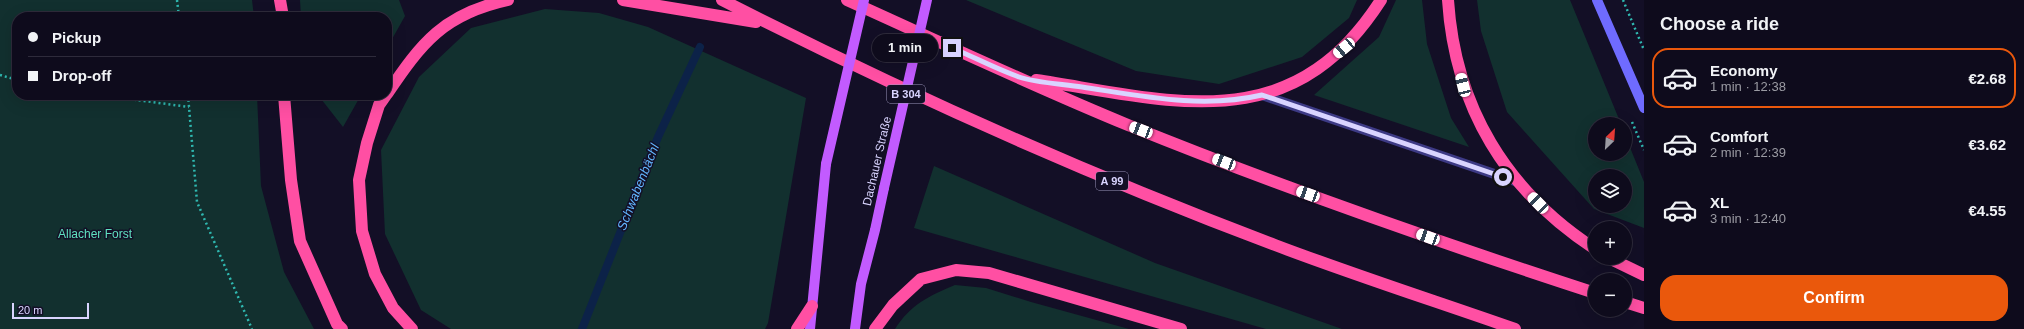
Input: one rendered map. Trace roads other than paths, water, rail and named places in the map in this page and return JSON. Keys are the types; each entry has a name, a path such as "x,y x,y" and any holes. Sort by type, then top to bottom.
{"highway":[{"path":"280,0 282,12"},
{"path":"392,87 404,69 434,34 462,15 508,0"},
{"path":"623,0 770,24"},
{"name":"A 99","path":"722,0 999,132 1127,187 1275,245 1516,329"},
{"path":"847,0 1127,124 1293,189 1488,258 1588,291"},
{"path":"1020,77 1166,100 1200,102 1238,101 1262,95 1292,84 1323,65 1344,48 1366,23 1381,0"},
{"path":"1448,0 1455,53 1463,85 1472,107 1494,151 1518,182 1548,214 1588,244"},
{"path":"284,100 292,180 300,241 338,324 342,329"},
{"path":"383,100 379,105 367,143 359,180 362,230 375,274 393,308 412,329"},
{"path":"1623,265 1644,276"},
{"path":"875,329 893,305 921,279 956,270 989,273 1181,329"},
{"path":"1632,304 1644,308"},
{"path":"797,329 812,306"}],"main road":[{"path":"810,329 819,255 826,164 864,0"},
{"name":"Dachauer Straße","path":"855,329 861,284 875,230 927,0"}],"street":[{"path":"1597,0 1644,108"}],"lane":[{"path":"1262,95 1518,182"}],"waterway":[{"name":"Schwabenbächl","path":"582,329 658,137 700,47"}],"park label":[{"name":"Allacher Forst","path":"95,234"}]}
